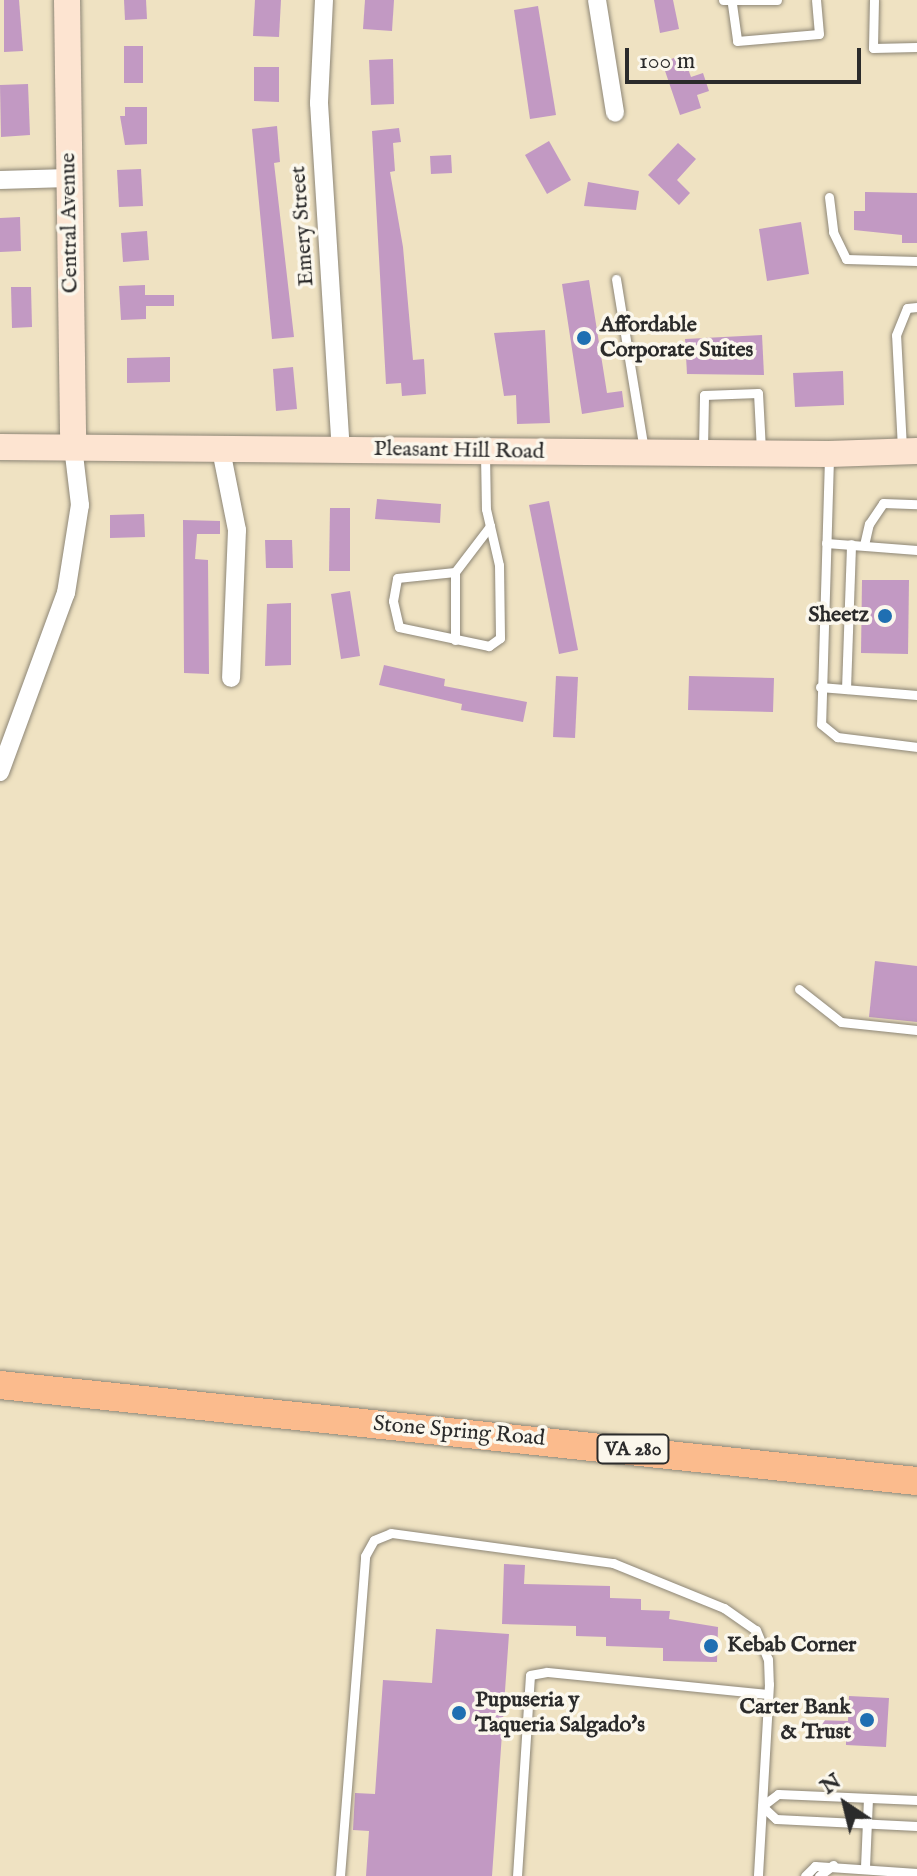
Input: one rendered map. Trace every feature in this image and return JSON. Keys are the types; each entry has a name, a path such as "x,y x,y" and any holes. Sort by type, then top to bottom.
{"main road":[{"name":"Stone Spring Road","path":"0,1385 917,1481"}],"street":[{"name":"Central Avenue","path":"67,0 73,446"},
{"name":"Emery Street","path":"324,0 319,103 341,449"},
{"path":"597,0 615,113"},
{"path":"0,180 69,178"},
{"path":"220,445 237,530 231,678"},
{"name":"Pleasant Hill Road","path":"0,447 220,445 761,454 909,451"},
{"path":"0,772 66,593 80,505 73,446"}],"lane":[{"path":"777,0 727,2 737,41 819,34 816,0"},
{"path":"874,0 873,48 917,47"},
{"path":"829,197 833,232 846,259 917,261"},
{"path":"616,279 644,453"},
{"path":"909,451 896,335 907,308 917,307"},
{"path":"702,453 704,395 758,393 761,454"},
{"path":"455,572 397,578 393,601 399,627 489,646 500,638 499,565 490,526 485,451"},
{"path":"829,454 819,718 829,733 917,747"},
{"path":"864,545 869,524 883,503 917,504"},
{"path":"455,640 455,572 490,526"},
{"path":"826,543 917,550"},
{"path":"846,689 851,544"},
{"path":"820,687 917,695"},
{"path":"799,989 841,1022 917,1030"},
{"path":"340,1876 365,1556 381,1536 599,1560 724,1608 746,1621 764,1643 768,1694 758,1876"},
{"path":"517,1876 530,1675 547,1672 768,1694"},
{"path":"762,1806 778,1794 917,1800"},
{"path":"865,1867 868,1798"},
{"path":"762,1806 776,1819 917,1826"},
{"path":"819,1876 833,1865"},
{"path":"805,1876 815,1866 833,1865 917,1873"}],"building":[{"path":"4,0 19,0 23,51 4,52"},
{"path":"124,0 146,0 147,19 125,20"},
{"path":"255,0 281,0 279,37 253,36"},
{"path":"365,0 394,0 392,31 363,29"},
{"path":"654,0 673,0 679,29 660,33"},
{"path":"538,6 556,115 530,119 514,10"},
{"path":"124,46 143,46 143,83 124,83"},
{"path":"683,55 691,77 703,73 709,91 697,95 701,108 680,115 662,62"},
{"path":"393,59 394,104 371,105 369,60"},
{"path":"254,67 279,67 279,102 254,101"},
{"path":"28,84 30,135 1,137 0,85"},
{"path":"125,107 147,107 147,144 125,145 120,116 125,116"},
{"path":"277,126 280,162 274,163 294,337 272,339 252,129"},
{"path":"399,128 401,142 393,143 395,171 390,172 403,247 413,360 424,359 426,394 402,396 401,383 386,384 372,131"},
{"path":"549,141 571,180 547,194 525,155"},
{"path":"678,143 696,159 677,180 690,193 679,205 648,175"},
{"path":"451,155 452,173 431,174 430,156"},
{"path":"141,169 143,206 119,207 117,170"},
{"path":"588,182 639,191 636,210 584,206"},
{"path":"865,192 917,193 917,243 902,243 902,235 854,230 854,211 865,211"},
{"path":"20,217 21,251 0,252 0,218"},
{"path":"801,222 809,274 767,281 759,229"},
{"path":"147,231 149,260 123,262 121,233"},
{"name":"Affordable Corporate Suites","path":"589,280 607,393 622,391 624,407 582,414 562,284"},
{"path":"145,285 145,295 174,295 174,306 146,306 146,319 121,320 119,286"},
{"path":"11,287 31,287 32,327 12,328"},
{"path":"545,330 550,423 517,424 516,395 504,396 494,333"},
{"path":"762,335 764,375 687,374 685,339"},
{"path":"170,357 170,382 127,383 127,358"},
{"path":"293,367 297,409 276,411 273,369"},
{"path":"843,371 844,405 795,407 793,373"},
{"path":"377,499 441,504 440,523 375,519"},
{"path":"549,501 578,650 559,654 529,505"},
{"path":"330,508 350,508 350,571 329,571"},
{"path":"144,514 145,537 110,538 110,515"},
{"path":"183,520 220,521 220,534 197,534 195,559 208,560 209,674 184,673"},
{"path":"265,540 292,540 293,568 266,568"},
{"name":"Sheetz","path":"862,580 909,580 908,654 861,653"},
{"path":"350,591 360,656 341,659 331,594"},
{"path":"291,603 291,665 265,666 267,604"},
{"path":"384,665 445,679 444,686 527,702 523,722 461,710 462,704 379,685"},
{"path":"556,676 578,677 575,738 553,737"},
{"path":"689,676 774,678 773,712 688,710"},
{"path":"875,961 917,966 917,1022 869,1017"},
{"path":"504,1564 525,1565 524,1584 610,1586 610,1598 641,1599 641,1610 670,1611 669,1619 718,1627 717,1662 663,1661 663,1648 606,1646 606,1637 576,1636 576,1626 502,1624"},
{"path":"436,1629 509,1634 492,1876 366,1876 369,1831 353,1830 355,1793 375,1794 383,1680 432,1683"},
{"path":"849,1696 889,1698 886,1747 846,1745 846,1736 813,1735 813,1720 848,1721"}],"place":[{"name":"Affordable Corporate Suites","path":"584,338"},
{"name":"Sheetz","path":"885,616"},
{"name":"Kebab Corner","path":"711,1646"},
{"name":"Pupuseria y Taqueria Salgado's","path":"459,1713"},
{"name":"Carter Bank & Trust","path":"867,1720"}]}
